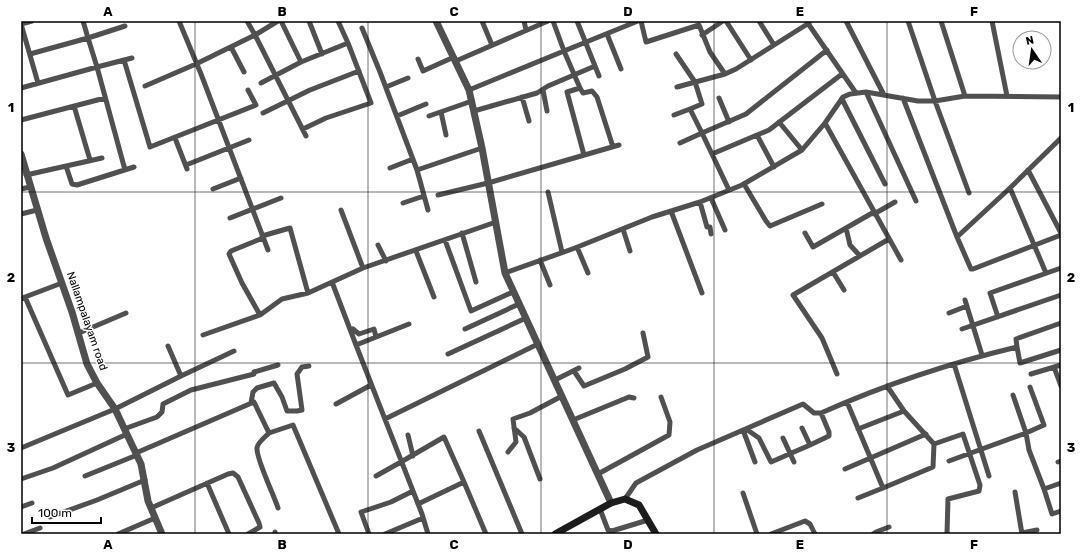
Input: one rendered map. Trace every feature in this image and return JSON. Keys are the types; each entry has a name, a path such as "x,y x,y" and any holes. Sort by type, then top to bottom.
{"main road":[{"path":"555,534 564,532 611,503 625,499 639,505 656,534"}],"street":[{"path":"32,21 21,24 38,83"},
{"path":"83,21 97,67 124,170"},
{"path":"179,21 268,250"},
{"path":"248,21 306,136"},
{"path":"145,86 196,64 280,21 301,62"},
{"path":"309,21 322,54"},
{"path":"303,129 326,118 370,103 359,71 338,21"},
{"path":"436,21 455,59 472,100 505,273 611,503"},
{"path":"482,21 492,45"},
{"path":"524,21 526,30"},
{"path":"418,59 423,71 492,45 548,21"},
{"path":"553,21 580,88 583,93 592,91 597,97 613,147"},
{"path":"577,21 599,76"},
{"path":"469,90 640,21 646,42 699,25 710,52 726,74"},
{"path":"702,35 725,21 751,60"},
{"path":"759,21 774,45"},
{"path":"846,21 884,96"},
{"path":"908,21 935,101 969,193"},
{"path":"941,21 965,96"},
{"path":"992,21 1007,96"},
{"path":"677,87 726,74 751,60 808,22 856,94"},
{"path":"30,54 125,26"},
{"path":"362,28 417,170 428,210"},
{"path":"607,34 621,69"},
{"path":"261,82 301,62 348,43"},
{"path":"231,47 244,72"},
{"path":"680,143 746,114 827,50"},
{"path":"674,115 702,104 695,82 676,54"},
{"path":"21,88 132,58"},
{"path":"124,60 150,147 256,105 248,90"},
{"path":"474,111 537,93 548,86 595,66"},
{"path":"263,113 310,90 359,71"},
{"path":"712,154 769,130 842,74"},
{"path":"386,87 408,78"},
{"path":"580,88 567,92 584,155"},
{"path":"543,90 547,111"},
{"path":"866,92 916,201"},
{"path":"505,273 671,211 700,202 744,184 802,150 825,123 842,99 850,94 866,92 918,101 935,101 965,96 1061,97"},
{"path":"522,97 529,121"},
{"path":"21,120 105,98"},
{"path":"719,98 728,122"},
{"path":"903,98 971,269 1061,234 1028,170"},
{"path":"842,99 885,184"},
{"path":"429,116 472,100"},
{"path":"397,116 426,104"},
{"path":"74,106 90,160"},
{"path":"690,109 729,190"},
{"path":"441,112 446,135"},
{"path":"779,122 802,150"},
{"path":"825,123 901,260"},
{"path":"757,136 774,167"},
{"path":"175,138 186,167 249,140"},
{"path":"957,237 1061,138"},
{"path":"438,195 488,183 619,145"},
{"path":"417,170 482,148"},
{"name":"Nallampalayam road","path":"21,154 26,175 87,364 97,383 115,409 141,464 148,501 162,534"},
{"path":"26,175 102,158"},
{"path":"390,168 413,159"},
{"path":"66,166 72,184 77,185 134,167"},
{"path":"213,189 241,178"},
{"path":"744,184 770,226 822,204"},
{"path":"21,189 30,187"},
{"path":"1010,188 1046,273"},
{"path":"548,192 562,252"},
{"path":"404,203 424,196"},
{"path":"230,218 281,198"},
{"path":"710,198 725,230"},
{"path":"700,202 707,227 710,227 711,234"},
{"path":"805,233 813,247 895,202"},
{"path":"21,214 37,210"},
{"path":"341,210 363,268"},
{"path":"671,211 702,293"},
{"path":"203,335 260,315 282,299 308,292 363,268 416,251 462,233 496,222"},
{"path":"260,315 242,283 229,254 232,251 262,237 290,228 308,292"},
{"path":"846,228 850,245 860,256"},
{"path":"623,229 630,251"},
{"path":"462,233 476,282"},
{"path":"837,374 822,338 793,295 889,239"},
{"path":"445,240 471,311 514,292"},
{"path":"378,245 386,261"},
{"path":"577,247 588,273"},
{"path":"416,251 434,297"},
{"path":"540,260 550,285"},
{"path":"998,317 990,293 1061,268"},
{"path":"833,272 844,290"},
{"path":"332,282 402,462 428,534"},
{"path":"62,283 23,298 68,395 97,383"},
{"path":"962,328 1061,295"},
{"path":"965,300 982,355"},
{"path":"465,329 519,304"},
{"path":"949,313 967,306"},
{"path":"78,333 126,313"},
{"path":"448,354 526,318"},
{"path":"1061,323 1016,339 1016,347 1020,363 1061,350"},
{"path":"356,345 409,324"},
{"path":"353,329 359,334 374,329 376,337"},
{"path":"574,371 584,386 625,369 648,357 643,333"},
{"path":"385,419 538,344"},
{"path":"168,346 181,376"},
{"path":"625,499 636,483 697,450 803,404 814,413 821,413 887,386 982,355 1016,347"},
{"path":"21,448 115,409 234,351"},
{"path":"954,364 989,476"},
{"path":"21,479 53,468 157,417 162,412 163,404 191,390 254,374 254,372 278,365"},
{"path":"1031,374 1061,365"},
{"path":"251,403 253,392 257,388 274,383 282,397 287,411 302,410 297,374 302,367 309,366"},
{"path":"1054,367 1061,386"},
{"path":"555,380 579,368"},
{"path":"336,404 371,385"},
{"path":"858,498 932,467 934,444 904,411 887,386"},
{"path":"950,461 1044,425 1030,387"},
{"path":"1013,395 1026,433 1029,450 1052,514 1061,511"},
{"path":"508,452 516,442 513,419 530,413 562,396"},
{"path":"573,420 629,397 634,398"},
{"path":"598,474 668,435 670,422 661,397"},
{"path":"85,476 254,402 269,433"},
{"path":"847,402 883,488"},
{"path":"858,429 904,411"},
{"path":"745,430 759,438 771,462 828,436 829,432 821,413"},
{"path":"278,508 259,459 257,448 269,433 293,424 339,534"},
{"path":"514,428 524,437 540,479"},
{"path":"802,428 810,445"},
{"path":"480,430 522,534"},
{"path":"745,430 755,462"},
{"path":"845,469 926,434"},
{"path":"934,444 963,434 980,485 979,491 948,499 947,534"},
{"path":"408,435 413,456"},
{"path":"376,476 444,437 486,534"},
{"path":"783,438 794,462"},
{"path":"151,508 233,473 238,477 260,527 248,534"},
{"path":"50,517 97,500 145,480"},
{"path":"418,504 464,482"},
{"path":"207,483 229,534"},
{"path":"1044,489 1061,483"},
{"path":"369,534 361,512 391,502 413,491"},
{"path":"1015,492 1022,533 1037,530"},
{"path":"743,493 757,534"},
{"path":"21,507 32,503"},
{"path":"600,509 608,530 648,520"},
{"path":"118,534 155,518"},
{"path":"387,534 423,518"},
{"path":"771,534 805,521 810,524 815,534"},
{"path":"873,534 888,527"},
{"path":"24,534 40,528"}]}
